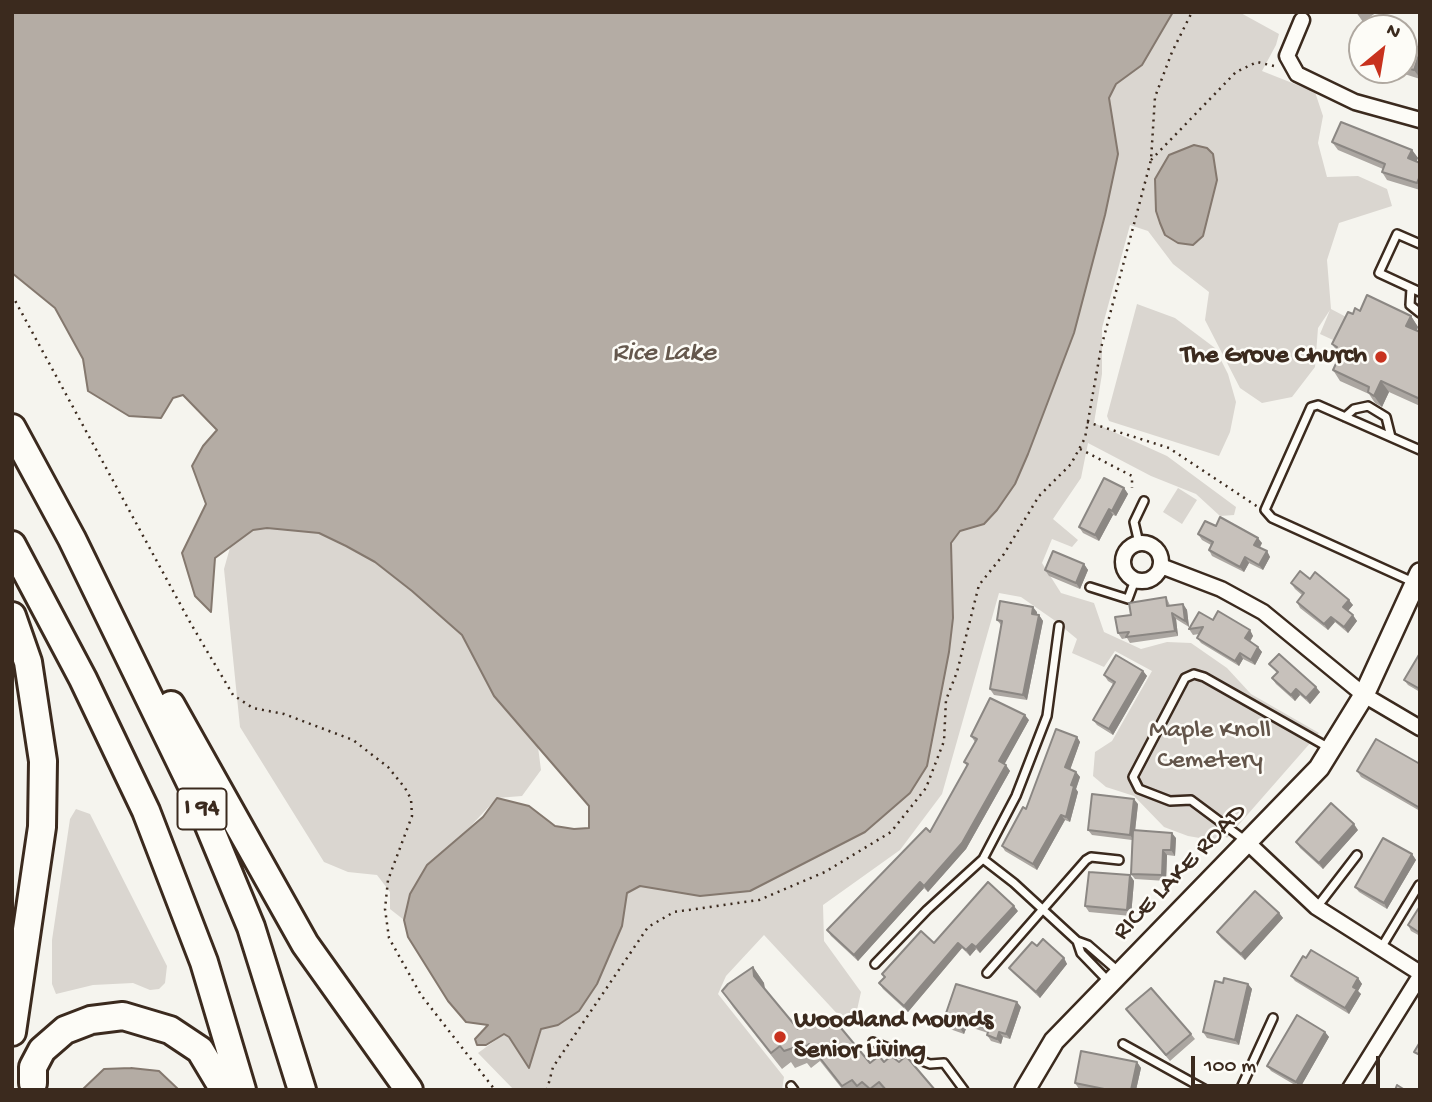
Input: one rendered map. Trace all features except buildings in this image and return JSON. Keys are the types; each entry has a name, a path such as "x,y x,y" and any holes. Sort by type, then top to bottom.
{"highway":[{"name":"I 94","path":"12,428 72,540 195,792 241,902 302,1090"},
{"path":"72,540 162,689 305,944 409,1090"},
{"name":"I 94","path":"12,545 83,679 146,811 204,962 242,1090"},
{"path":"12,616 28,662 43,761 42,827 12,1032"},
{"path":"32,1087 33,1067 42,1050 65,1030 91,1020 123,1016 170,1030 200,1050 225,1090"},
{"path":"32,1087 56,1050 94,1030 117,1027 161,1037 183,1049 201,1068 212,1090"}],"street":[{"path":"1302,20 1288,50 1288,63 1297,74 1374,109 1420,120"},
{"path":"1139,543 1155,547 1161,566 1150,580 1135,580 1124,570 1123,558 1130,547 1139,543"},
{"path":"1161,566 1221,589 1263,612 1364,695 1420,728"},
{"name":"RICE LAKE ROAD","path":"1025,1090 1054,1041 1312,776 1364,695 1417,578"},
{"path":"1248,843 1317,907 1420,974 1349,1090"}],"lane":[{"path":"1420,244 1397,234 1379,273 1420,292"},
{"path":"1411,288 1410,305 1420,313"},
{"path":"1417,578 1294,529 1268,517 1265,510 1309,409 1318,405 1420,450"},
{"path":"1345,417 1354,409 1368,406 1386,417 1391,437"},
{"path":"1139,543 1133,522 1144,501"},
{"path":"1090,587 1128,599 1135,580"},
{"path":"875,964 927,910 983,859 1016,796 1047,716 1059,626"},
{"path":"1248,843 1191,800 1170,801 1139,789 1133,777 1185,678 1194,674 1205,677 1331,750"},
{"path":"1317,907 1357,855"},
{"path":"987,973 1045,910 1086,860 1091,857 1119,860"},
{"path":"983,859 1045,910 1077,941 1081,953 1115,978"},
{"path":"1380,949 1419,885"},
{"path":"1077,941 1088,944 1115,978"},
{"path":"1240,1090 1273,1018"},
{"path":"873,1042 930,1064 944,1063 964,1090"},
{"path":"1123,1044 1206,1090"}],"path":[{"path":"547,1090 553,1067 641,935 657,920 687,909 759,900 791,888 875,843 902,821 930,782 944,741 946,700 957,672 979,585 1004,554 1039,496 1071,464 1080,449 1101,348 1151,160 1156,97 1172,52 1192,12"},
{"path":"1151,160 1236,72 1252,63 1270,68 1288,63"},
{"path":"12,295 191,624 233,695 243,703 260,710 278,712 353,740 388,767 405,788 411,799 412,816 388,880 385,909 389,938 421,995 495,1090"},
{"path":"1087,422 1169,449 1250,504 1265,510"},
{"path":"1080,449 1132,476 1132,488"}],"green space":[{"name":"Maple Knoll Cemetery","path":"1172,12 1239,12 1279,34 1262,71 1315,92 1323,116 1318,143 1327,177 1358,176 1387,189 1392,206 1339,223 1327,260 1331,309 1350,319 1344,345 1320,334 1330,310 1318,328 1315,367 1292,397 1262,403 1240,388 1205,320 1209,292 1173,264 1148,231 1130,225 1102,328 1102,374 1094,423 1167,456 1236,507 1234,515 1220,516 1196,494 1151,476 1088,443 1081,478 1053,519 1078,540 1072,547 1052,539 1042,563 1061,593 1094,603 1104,632 1141,649 1167,642 1191,643 1227,668 1251,694 1319,733 1227,838 1221,832 1217,841 1188,836 1164,827 1134,796 1106,787 1093,776 1095,752 1112,741 1152,671 1115,651 1104,667 1072,653 1077,639 1054,620 1021,597 999,593 942,794 900,850 823,905 824,941 861,992 855,1019 843,1020 764,935 726,976 718,994 784,1077 782,1090 514,1090 478,1053 504,1034 509,1037 529,1067 541,1029 558,1025 579,1011 597,984 622,926 626,893 640,886 700,896 750,891 910,793 927,766 953,618 951,543 960,531 984,524 997,510 1015,484 1028,454 1074,333 1105,215 1118,154 1109,98 1116,84 1142,65","holes":["1194,145 1156,211 1155,179 1169,155"]},
{"path":"1137,304 1175,318 1215,348 1228,374 1236,402 1230,432 1219,456 1109,421 1107,416"},
{"path":"1178,488 1197,500 1182,524 1163,512"},
{"path":"267,528 319,533 375,562 412,591 462,635 494,696 538,747 541,770 522,796 497,798 453,845 427,865 410,894 404,920 390,909 390,892 377,875 348,872 324,862 240,727 224,569 231,544 253,530"},
{"path":"76,809 90,814 167,966 165,983 159,989 150,990 133,983 93,985 56,994 52,984 52,940 70,819"}],"water":[{"name":"Rice Lake","path":"12,12 1173,12 1142,65 1116,84 1109,98 1118,154 1105,215 1074,333 1028,454 1015,484 997,510 984,524 960,531 951,543 953,618 949,652 927,766 910,793 865,832 750,891 700,896 640,886 627,893 622,926 597,984 579,1011 558,1025 541,1029 529,1068 509,1037 504,1034 486,1045 477,1045 475,1039 488,1025 466,1022 448,1001 408,937 404,920 410,894 427,865 483,817 497,798 529,806 555,826 574,829 589,828 589,806 494,696 462,635 375,562 346,546 319,533 267,528 253,530 215,558 211,612 195,596 182,553 206,504 192,466 203,446 217,430 183,395 173,398 161,418 129,416 88,391 83,359 55,308 12,273"},
{"path":"1194,145 1207,148 1213,154 1217,180 1203,236 1193,245 1178,243 1165,235 1156,211 1155,179 1169,155"},
{"path":"104,1069 159,1071 179,1090 82,1090"}],"place":[{"name":"The Grove Church","path":"1381,357"},
{"name":"Woodland Mounds Senior Living","path":"780,1037"}]}
